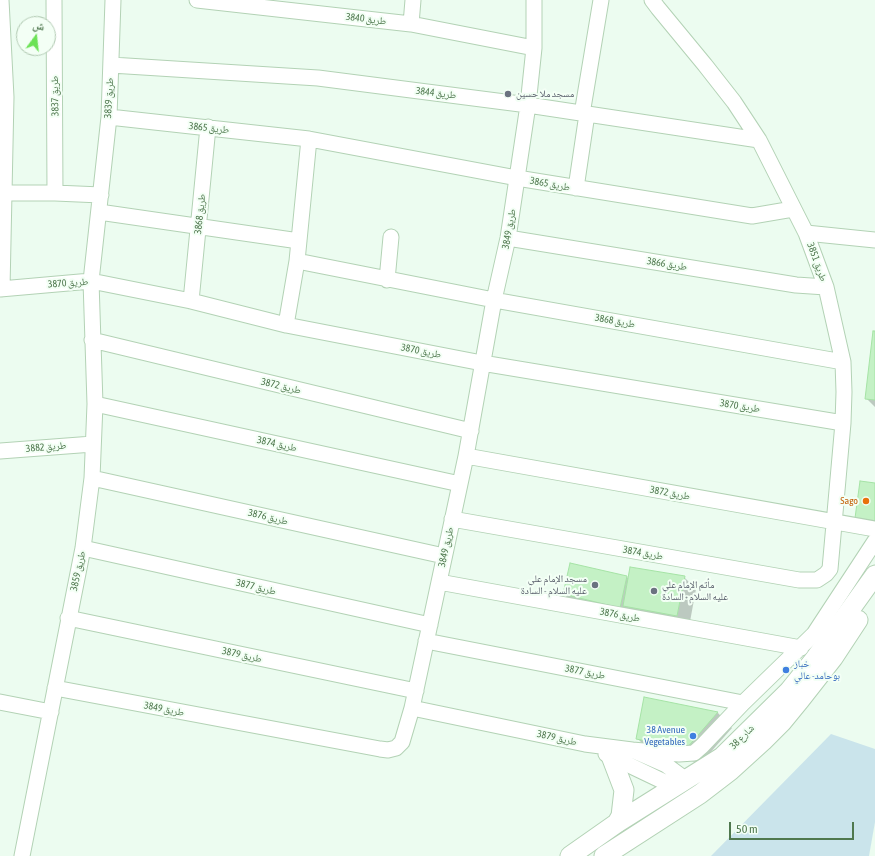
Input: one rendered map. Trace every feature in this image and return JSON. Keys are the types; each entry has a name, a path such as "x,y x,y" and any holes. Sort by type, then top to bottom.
{"street":[{"path":"1,0 3,97 1,289"},
{"name":"طريق 3837","path":"54,0 55,193"},
{"name":"طريق 3839","path":"91,281 109,117 113,0"},
{"name":"طريق 3840","path":"197,0 307,6 411,24 534,48"},
{"path":"411,24 413,0"},
{"name":"طريق 3849","path":"55,688 388,750 396,748 402,742 416,691 466,456 494,300 508,238 528,105 534,48 534,0"},
{"path":"576,188 601,0"},
{"name":"طريق 3851","path":"652,0 706,65 734,102 759,140 793,210 806,233 826,287 843,362 844,392 843,423 830,569"},
{"name":"طريق 3844","path":"111,65 318,78 528,105 759,140"},
{"name":"طريق 3865","path":"109,117 208,127 309,140 576,188 752,216 793,210"},
{"name":"طريق 3868","path":"192,301 208,127"},
{"path":"286,325 297,262 309,140"},
{"path":"2,193 101,195"},
{"path":"99,212 299,241"},
{"path":"806,233 875,240"},
{"path":"387,280 391,237"},
{"name":"طريق 3866","path":"508,238 796,285 826,287"},
{"name":"طريق 3868","path":"297,262 494,300 843,362"},
{"name":"طريق 3870","path":"1,289 91,281 192,301 286,325 482,363 843,423"},
{"name":"طريق 3859","path":"22,856 82,548 92,478 95,404 91,281"},
{"name":"طريق 3872","path":"92,340 471,431"},
{"name":"طريق 3874","path":"95,404 460,484"},
{"name":"طريق 3882","path":"0,451 93,444"},
{"name":"طريق 3872","path":"466,456 875,529"},
{"name":"طريق 3876","path":"92,478 444,556"},
{"name":"طريق 3874","path":"452,519 799,580 817,580 826,574 830,569"},
{"path":"585,744 679,754 694,753 814,634 875,541"},
{"name":"طريق 3877","path":"82,548 430,625"},
{"name":"شارع 38","path":"604,856 687,791 699,772 722,757 789,691 814,660 875,575"},
{"name":"طريق 3876","path":"439,582 801,648"},
{"name":"شارع 38","path":"570,856 617,823 730,771 782,722 833,658 875,596"},
{"name":"طريق 3879","path":"68,618 416,691"},
{"name":"طريق 3877","path":"426,641 743,703"},
{"path":"0,702 51,712"},
{"path":"722,757 730,729 743,703"},
{"name":"طريق 3879","path":"412,708 585,744"},
{"path":"585,744 687,791"},
{"path":"632,750 666,765 687,791"},
{"path":"611,756 624,790 620,816 617,823"}],"shaded area":[{"path":"831,734 875,749 875,822 869,856 711,856"}],"building":[{"path":"873,331 875,331 875,400 865,399"},
{"name":"Sago","path":"860,481 875,483 875,521 855,518"},
{"name":"مسجد الإمام علي عليه السلام - السادة","path":"570,563 627,576 620,608 563,594"},
{"name":"مأتم الإمام علي عليه السلام - السادة","path":"630,567 685,576 677,616 623,606"},
{"path":"644,697 718,712 686,749 636,739"}],"place":[{"name":"مسجد ملا حسين","path":"508,94"},
{"name":"Sago","path":"866,501"},
{"name":"مسجد الإمام علي عليه السلام - السادة","path":"595,585"},
{"name":"مأتم الإمام علي عليه السلام - السادة","path":"654,591"},
{"name":"خباز بوحامد- عالي","path":"786,670"},
{"name":"38 Avenue Vegetables","path":"693,736"}]}
